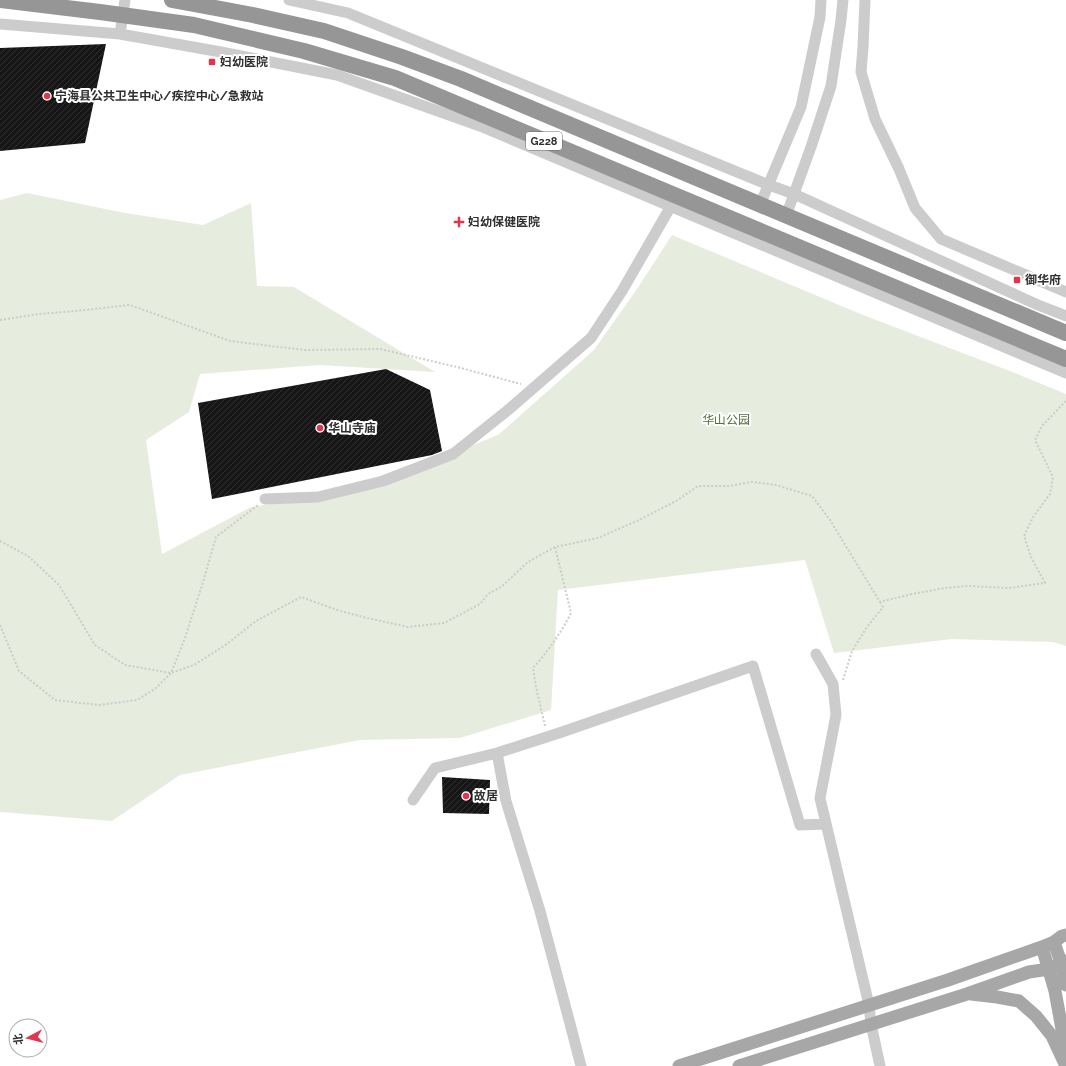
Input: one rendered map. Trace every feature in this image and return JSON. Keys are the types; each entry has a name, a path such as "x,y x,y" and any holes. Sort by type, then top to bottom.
{"highway":[{"name":"G228","path":"0,0 124,8 304,51 395,78 1066,358"},
{"name":"G228","path":"172,0 253,15 324,31 402,57 461,79 1066,333"}],"main road":[{"path":"679,1066 948,980 1048,944 1066,935"},
{"path":"1048,944 1064,962 1066,985"},
{"path":"1048,944 1049,968 1055,990 1066,1051"},
{"path":"739,1066 1064,962"},
{"path":"967,994 1019,1001 1036,1016 1052,1036 1066,1066"}],"street":[{"path":"289,0 348,13 794,194 1031,302 1066,316"},
{"path":"760,205 801,107 820,17 821,0"},
{"path":"786,216 831,86 843,0"},
{"path":"864,0 861,72 875,119 915,208 941,239 1066,292"},
{"path":"120,34 124,8"},
{"path":"0,24 120,34 337,75 480,126 1066,373"},
{"path":"265,499 318,497 383,481 452,454 508,410 591,338 622,291 670,206"},
{"path":"816,654 833,684 836,715 820,798 869,1005 871,1024 880,1066"},
{"path":"413,800 435,768 497,753 753,666 800,824 826,824"},
{"path":"497,753 506,802 540,911 581,1066"}],"path":[{"path":"0,320 38,314 130,305 230,341 304,350 380,349 457,367 534,388"},
{"path":"880,602 945,588 968,586 1009,588 1045,583 1031,557 1024,536 1033,517 1050,494 1053,477 1035,440 1042,426 1066,401"},
{"path":"0,624 19,671 55,700 99,705 137,700 154,689 171,673 194,665 227,644 256,621 301,597 337,610 408,627 444,623 480,604 488,594 501,587 528,562 555,547 598,538 676,501 698,486 730,486 752,482 776,485 812,496 830,520 883,607 852,651 843,680"},
{"path":"171,673 185,638 216,536 265,499"},
{"path":"0,541 28,556 59,585 95,645 125,665 171,673"},
{"path":"546,737 533,668 563,629 571,613 555,547"}],"green space":[{"name":"华山公园","path":"27,193 125,213 203,225 251,203 257,286 294,287 435,372 320,365 200,374 189,412 146,440 162,554 251,507 361,490 498,435 594,350 637,289 672,235 863,315 1066,394 1066,646 1053,642 952,639 834,653 805,560 558,590 551,710 460,738 360,740 180,775 112,821 0,812 0,200"}],"building":[{"name":"宁海县公共卫生中心/疾控中心/急救站","path":"106,44 85,143 0,151 0,48"},
{"name":"华山寺庙","path":"386,369 430,390 442,451 432,455 212,499 198,403"},
{"name":"故居","path":"442,777 490,780 489,814 443,813"}],"place":[{"name":"妇幼医院","path":"212,62"},
{"name":"宁海县公共卫生中心/疾控中心/急救站","path":"47,96"},
{"name":"妇幼保健医院","path":"459,222"},
{"name":"御华府","path":"1017,280"},
{"name":"华山寺庙","path":"320,428"},
{"name":"故居","path":"466,796"}]}
